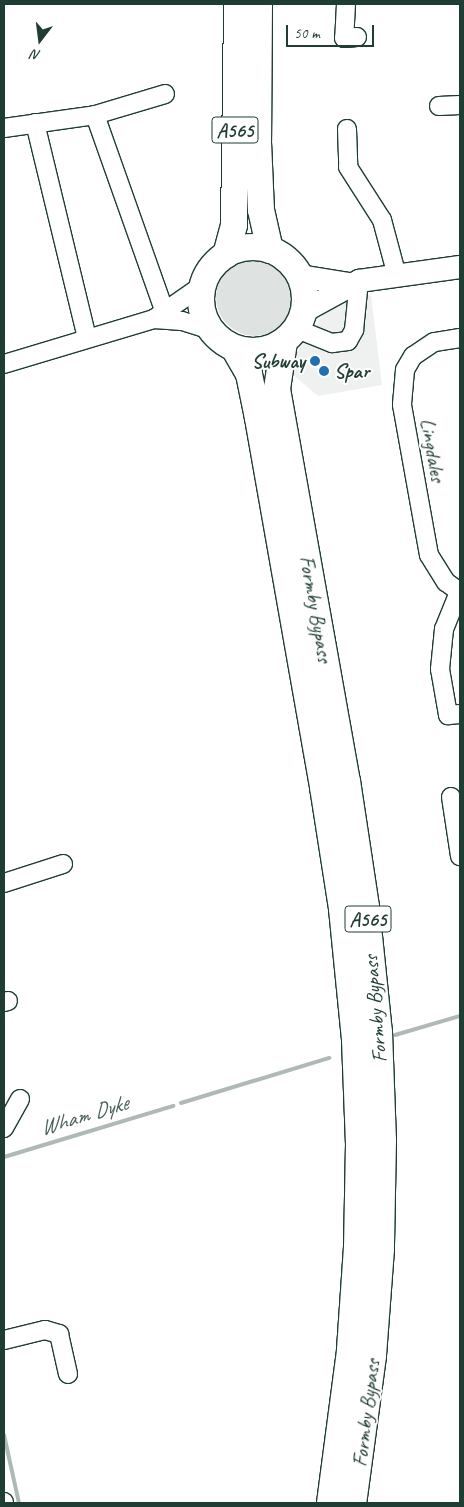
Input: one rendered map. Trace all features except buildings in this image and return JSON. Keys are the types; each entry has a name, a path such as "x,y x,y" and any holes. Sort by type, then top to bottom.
{"highway":[{"name":"A565","path":"226,255 234,225 237,4"},
{"name":"A565","path":"260,4 258,142 261,210 270,250"},
{"path":"211,330 201,301 203,285 208,273 226,255 240,249 270,250 293,265 300,276"},
{"name":"A565","path":"295,327 305,294 300,276"},
{"path":"234,348 260,350 295,327"},
{"name":"Formby Bypass","path":"295,327 277,389 348,781 366,907 379,1032 383,1140 381,1249 373,1356 353,1503"},
{"name":"A565","path":"211,330 234,348"},
{"name":"Formby Bypass","path":"234,348 249,374 258,418 323,787 342,909 355,1040 359,1144 357,1247 350,1352 330,1503"}],"main road":[{"path":"300,276 354,282 460,267"},
{"path":"295,327 354,282"}],"street":[{"path":"346,4 344,38 357,37"},
{"path":"4,128 95,115 165,94"},
{"path":"439,106 460,105"},
{"path":"95,115 159,316"},
{"path":"35,123 87,338"},
{"path":"347,129 348,167 382,220 397,276"},
{"path":"295,327 332,343 348,340 354,330 354,282"},
{"path":"4,364 159,316 203,285"},
{"path":"159,316 211,330"},
{"name":"Lingdales","path":"459,592 438,573 429,555 402,405 402,385 405,370 423,348 434,342 460,338"},
{"path":"459,592 444,628 440,669 448,714 460,714"},
{"path":"451,797 460,856"},
{"path":"4,882 63,864"},
{"path":"4,1128 20,1100"},
{"path":"4,1340 45,1330 59,1334 68,1374"}],"shaded area":[{"path":"247,258 263,258 277,264 288,275 294,289 294,305 288,319 277,330 263,336 247,336 233,330 222,319 216,305 216,289 222,275 233,264"},
{"path":"371,295 382,385 318,396 291,373 291,361 326,310 345,300"}],"waterway":[{"path":"395,1035 460,1016"},
{"path":"181,1103 329,1058"},
{"name":"Wham Dyke","path":"4,1157 173,1106"},
{"name":"Wham Dyke","path":"4,1435 19,1503"}],"place":[{"name":"Subway","path":"315,361"},
{"name":"Spar","path":"324,371"}]}
